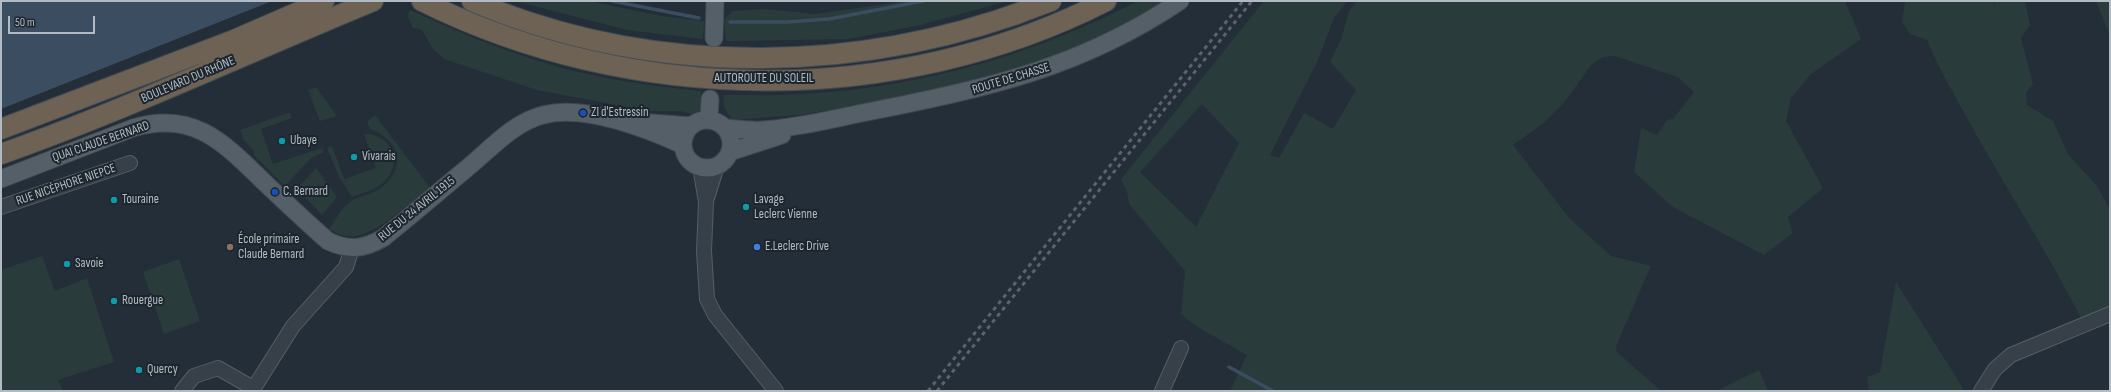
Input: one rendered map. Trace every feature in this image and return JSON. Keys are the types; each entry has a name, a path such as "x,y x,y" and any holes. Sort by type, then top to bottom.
{"highway":[{"name":"BOULEVARD DU RHÔNE","path":"1,129 234,40 324,1"},
{"name":"BOULEVARD DU RHÔNE","path":"1,154 58,133 162,91 373,1"},
{"name":"AUTOROUTE DU SOLEIL","path":"472,1 577,36 617,45 682,55 743,58 810,57 868,52 913,44 1012,16 1051,1"},
{"name":"AUTOROUTE DU SOLEIL","path":"429,5 498,33 568,56 614,67 714,79 783,81 871,74 960,56 1023,36 1067,19 1106,1"}],"main road":[{"name":"ROUTE DE CHASSE","path":"725,128 762,130 828,120 946,97 993,86 1042,71 1114,40 1180,1"},
{"path":"714,38 718,6"},
{"path":"709,120 710,99"},
{"name":"RUE DU 24 AVRIL 1915","path":"352,248 365,247 383,238 506,135 532,118 558,113 583,113 613,120 683,144"},
{"name":"RUE DU 24 AVRIL 1915","path":"613,120 691,126"},
{"path":"709,120 717,122 725,128 731,142 730,152 725,161 717,166 700,167 687,158 683,144 685,135 691,126 701,121 709,120"},
{"name":"ROUTE DE CHASSE","path":"730,152 828,120"},
{"name":"QUAI CLAUDE BERNARD","path":"1,179 133,128 155,123 180,124 200,129 216,138 230,149 328,241 338,246 352,248"}],"street":[{"name":"RUE NICÉPHORE NIEPCE","path":"1,206 130,163"},
{"path":"706,202 717,166"},
{"path":"700,167 706,202 704,266 708,302 715,315 776,391"},
{"path":"182,391 194,376 218,368 252,390 293,326 346,267 352,248"},
{"path":"1981,391 1995,369 2011,355 2110,314"},
{"path":"1162,391 1181,348"}],"green space":[{"path":"515,1 589,1 661,16 704,21 703,39 627,30"},
{"path":"906,1 1008,1 920,25 849,39 726,41 724,20 733,11 764,9 816,14"},
{"path":"1138,1 1168,1 1102,38 1048,61 901,99 798,115 732,120 724,107 723,95 781,95 859,89 901,83 982,64 1061,36 1100,20"},
{"path":"1264,1 1347,1 1334,18 1317,62 1270,155 1279,158 1304,113 1333,129 1356,90 1330,62 1341,40 1349,11 1357,1 1845,1 1861,39 1811,74 1791,98 1786,121 1823,188 1788,217 1793,233 1764,255 1673,207 1634,172 1641,128 1657,135 1667,120 1673,119 1694,92 1678,77 1615,56 1603,57 1591,65 1564,103 1544,123 1513,145 1570,219 1611,256 1651,266 1616,346 1617,352 1661,391 1230,391 1247,355 1196,326 1181,314 1185,271 1129,204 1127,191 1121,179","holes":["1202,104 1239,143 1196,227 1140,172"]},
{"path":"1905,1 1992,1 1995,4 1996,1 2025,1 2030,25 2021,38 2033,84 2026,93 2027,105 2053,121 2068,154 2097,186 2110,210 2110,311 2083,322 2070,296 1981,144 1941,70 1927,40 1910,34 1902,22"},
{"path":"2096,1 2110,1 2110,36"},
{"path":"410,10 480,40 552,65 626,81 701,91 700,111 692,114 680,111 648,111 537,90 444,59 433,49 422,30 413,28 407,15"},
{"path":"316,87 337,116 320,121 308,90"},
{"path":"290,112 292,118 261,129 273,164 322,148 324,152 311,158 285,186 254,155 254,151 242,138 243,136 240,130"},
{"path":"375,115 430,188 394,216 374,229 356,236 345,236 329,229 341,211 353,200 378,190 387,182 397,165 397,156 389,141 381,134 370,129 367,122"},
{"path":"364,134 374,135 388,144 394,158 393,166 390,174 384,182 369,191 352,197 339,177 327,148 332,146 344,179 376,168"},
{"path":"316,168 337,197 322,215 297,189"},
{"path":"42,256 55,291 87,278 114,362 58,380 63,391 1,391 1,270"},
{"path":"179,259 200,321 164,334 143,272"},
{"path":"1896,282 1964,391 1869,391 1867,377 1880,372"},
{"path":"1759,370 1768,391 1716,391"}],"water":[{"path":"1,1 272,1 1,109"}],"waterway":[{"path":"612,1 699,18"},
{"path":"730,22 787,22 829,19 923,1"},
{"path":"1229,367 1273,391"}],"railway":[{"path":"928,391 1243,1"},
{"path":"937,391 1252,1"}],"place":[{"name":"ZI d'Estressin","path":"583,113"},
{"name":"Ubaye","path":"282,141"},
{"name":"Vivarais","path":"354,157"},
{"name":"C. Bernard","path":"275,192"},
{"name":"Touraine","path":"114,200"},
{"name":"Lavage Leclerc Vienne","path":"746,207"},
{"name":"École primaire Claude Bernard","path":"230,247"},
{"name":"E.Leclerc Drive","path":"757,247"},
{"name":"Savoie","path":"67,264"},
{"name":"Rouergue","path":"114,301"},
{"name":"Quercy","path":"139,370"}]}
